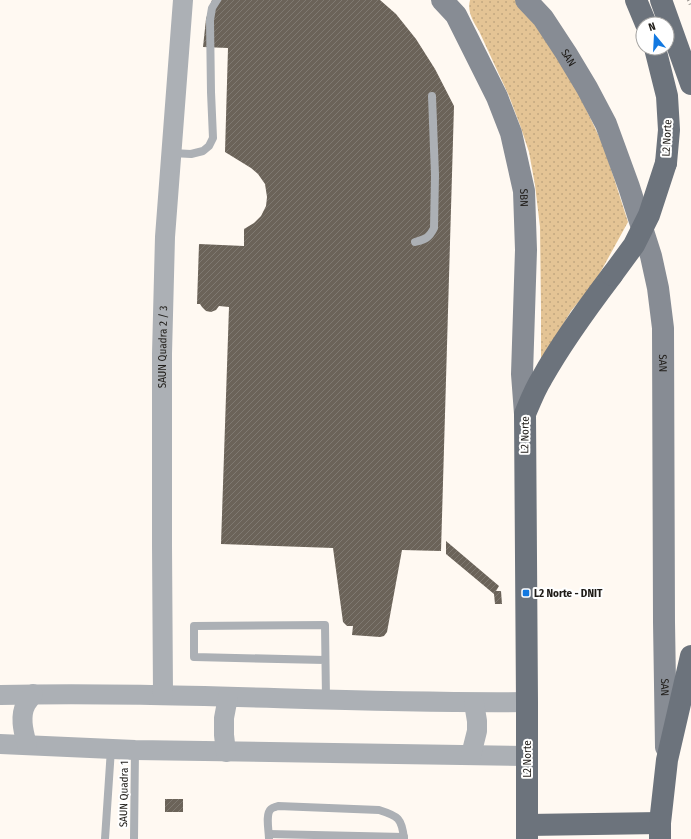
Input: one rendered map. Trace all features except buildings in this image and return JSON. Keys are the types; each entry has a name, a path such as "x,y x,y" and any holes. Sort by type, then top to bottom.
{"main road":[{"name":"SAN","path":"526,0 542,18 566,53 606,124 648,248 658,288 663,328 664,622 667,760"},
{"path":"636,0 643,16"},
{"path":"661,0 691,84"},
{"name":"SBN","path":"452,5 497,96 511,133 524,191 526,250 522,374 524,414"},
{"name":"L2 Norte","path":"527,832 528,756 524,414 541,379 594,298 634,245 646,221 666,163 669,130 667,96 657,56"},
{"path":"527,832 660,831 667,760 691,656"}],"street":[{"name":"SAUN Quadra 2 / 3","path":"162,694 162,354 165,237 183,0"},
{"path":"27,745 22,719 25,706 33,694"},
{"path":"0,695 162,694 474,703 527,702"},
{"path":"226,752 224,718 228,697"},
{"path":"471,755 477,731 474,703"},
{"path":"0,744 135,750 528,756"}],"lane":[{"path":"171,152 191,154 203,151 209,146 213,138 210,20 212,8 217,0"},
{"path":"415,242 426,239 434,228 436,175 432,96"},
{"path":"325,660 194,657 194,626 325,626 326,699"},
{"path":"105,839 111,749"},
{"name":"SAUN Quadra 1","path":"134,839 135,750"},
{"path":"278,806 379,810 393,814 399,820 402,826 404,838 269,836 269,810 278,806"}],"path":[{"path":"688,0 691,7"}],"shaded area":[{"path":"470,0 518,0 570,75 604,147 628,222 595,282 571,311 549,348 541,366 540,227 529,152 509,96 471,16 469,8"}],"place":[{"name":"L2 Norte - DNIT","path":"526,593"}]}
